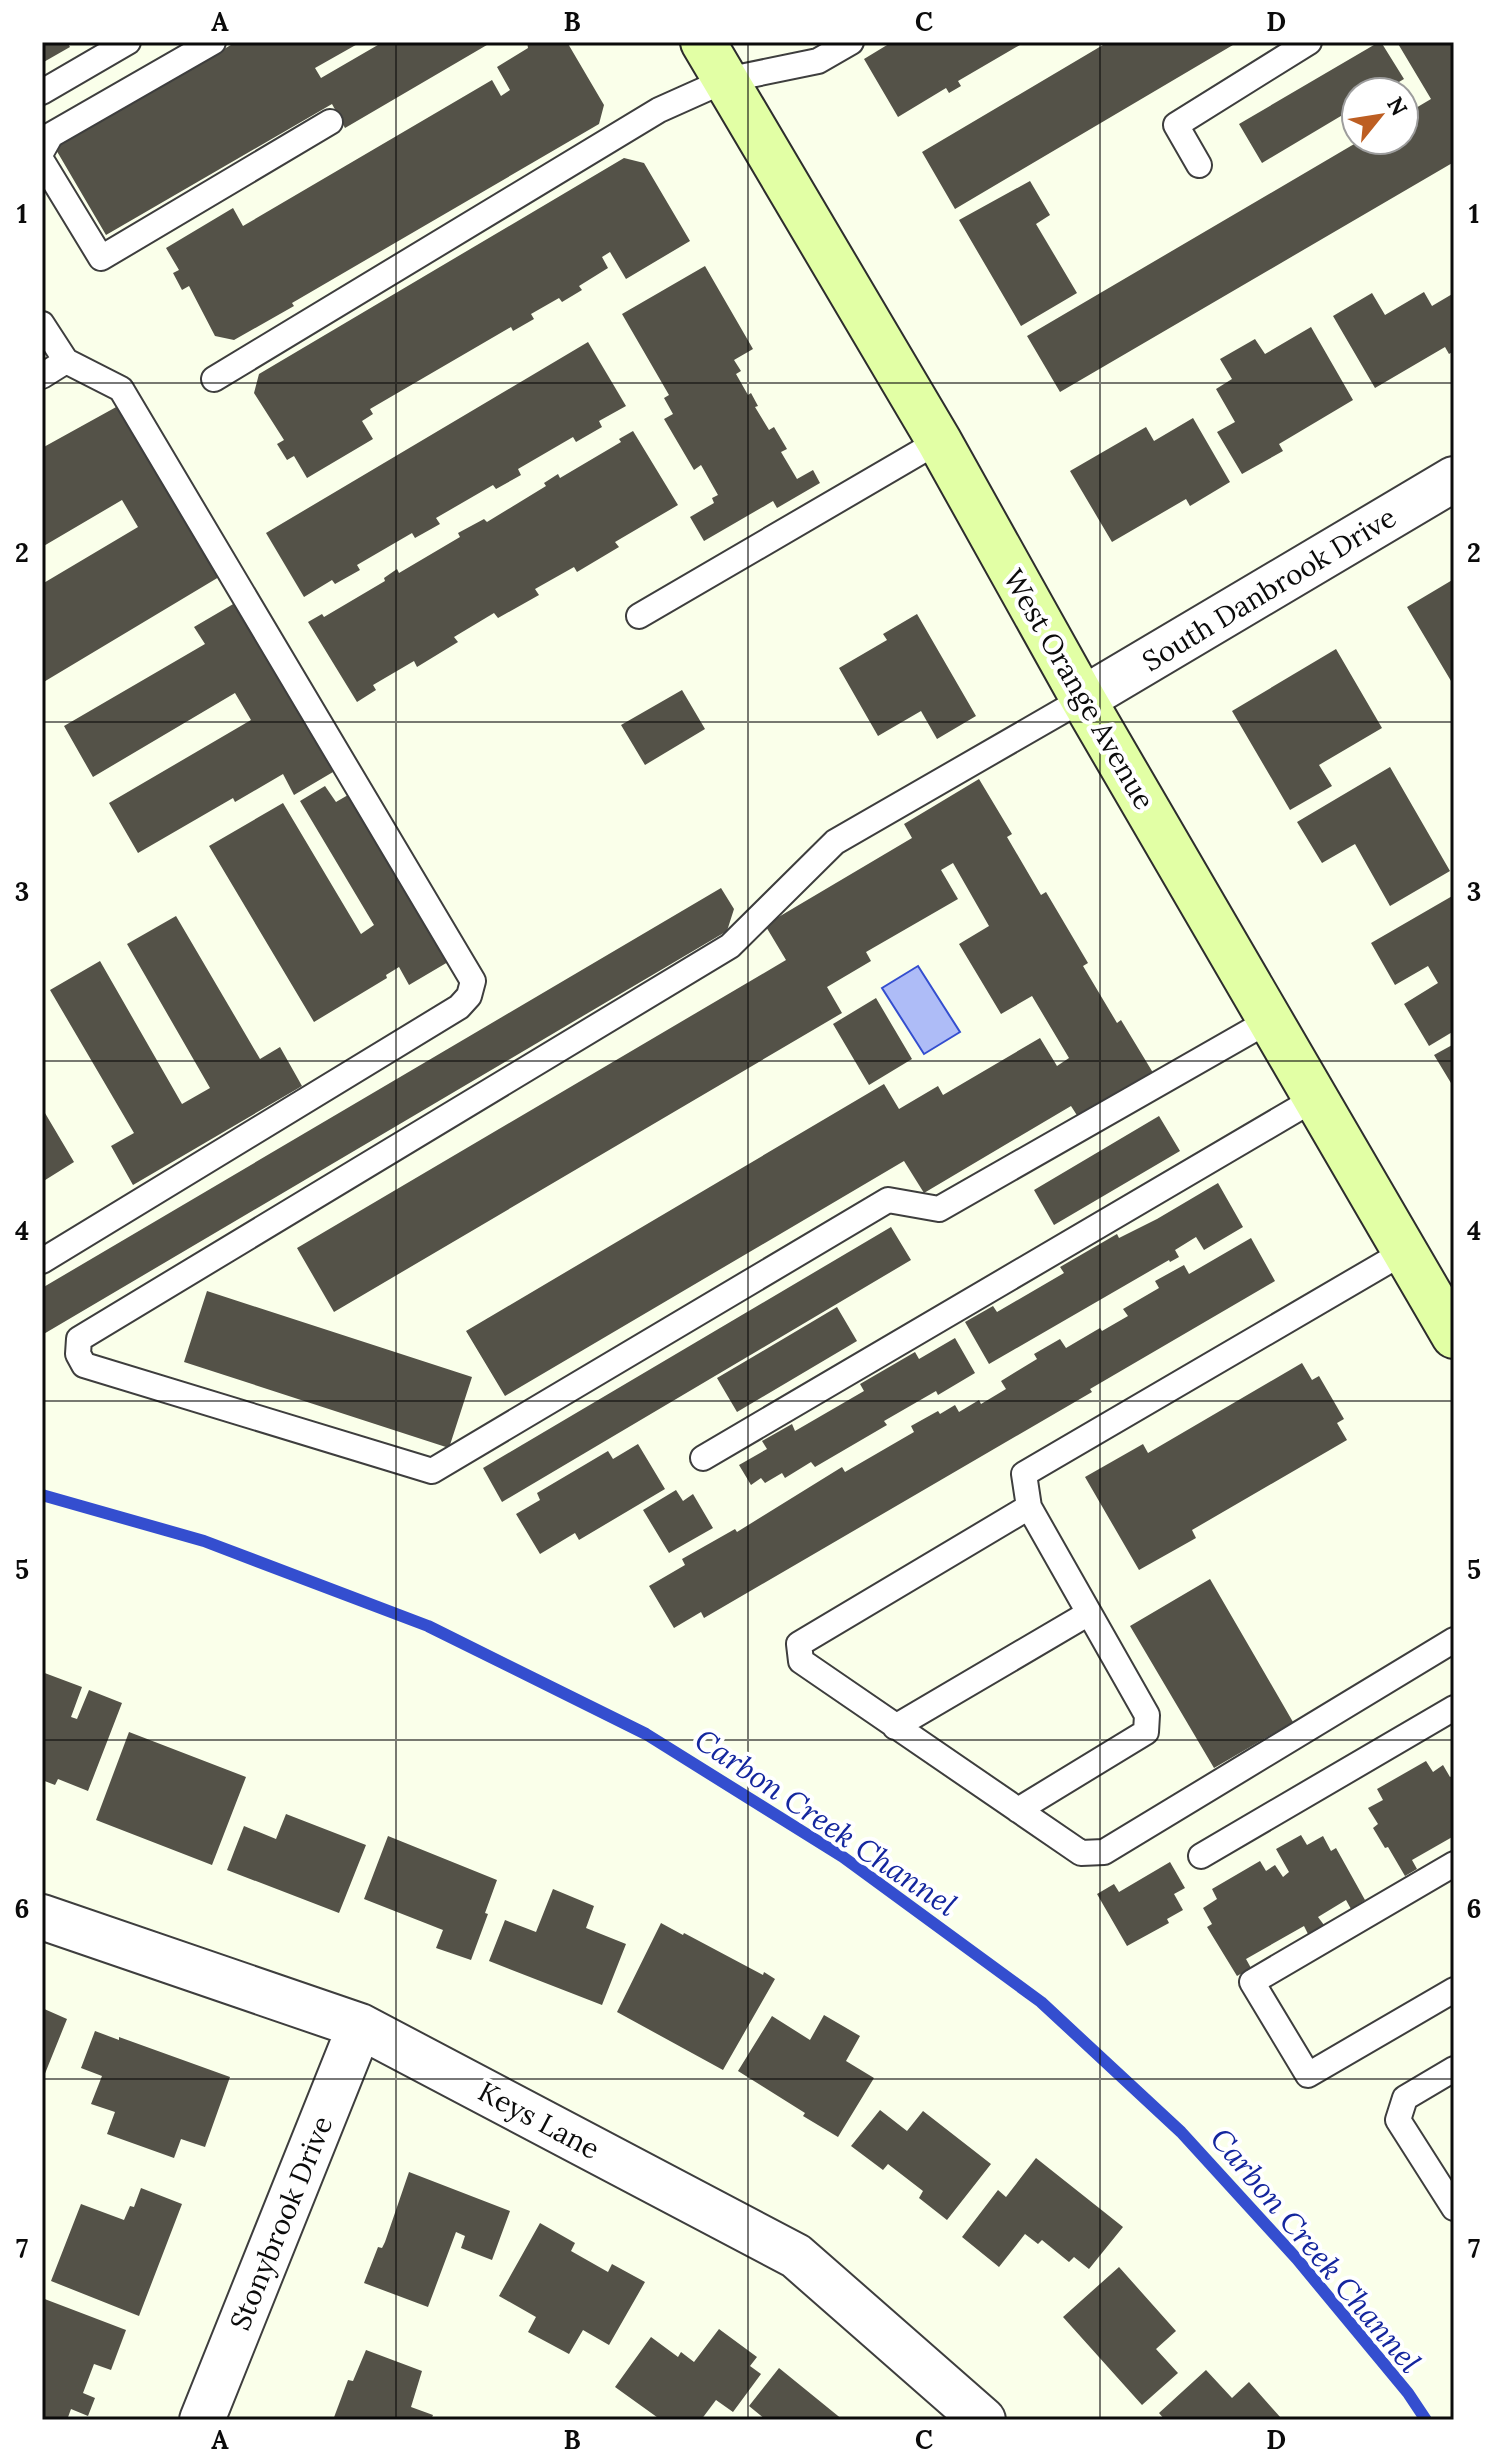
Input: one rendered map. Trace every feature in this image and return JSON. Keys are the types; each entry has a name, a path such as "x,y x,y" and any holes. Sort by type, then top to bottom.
{"main road":[{"name":"West Orange Avenue","path":"703,42 939,441 1083,699 1454,1336"}],"street":[{"name":"South Danbrook Drive","path":"1083,699 1454,479"},
{"name":"Keys Lane","path":"42,1917 360,2026 796,2256 983,2420"},
{"name":"Stonybrook Drive","path":"202,2420 360,2026"}],"lane":[{"path":"42,92 128,42"},
{"path":"42,151 51,135 213,42"},
{"path":"214,379 659,110 726,80 818,61 851,42"},
{"path":"1199,165 1176,125 1309,42"},
{"path":"42,161 101,258 330,122"},
{"path":"42,324 66,361 121,389 473,981 469,996 459,1007 42,1261"},
{"path":"42,376 66,361"},
{"path":"639,616 939,441"},
{"path":"1083,699 835,842 730,946 79,1339 78,1354 84,1365 432,1471 888,1200 939,1209 1270,1020"},
{"path":"703,1458 1316,1098"},
{"path":"1018,1810 1146,1732 1147,1715 1029,1507 1024,1474 1404,1252"},
{"path":"1029,1507 799,1644 801,1661 1081,1853 1104,1852 1454,1640"},
{"path":"895,1727 1089,1613"},
{"path":"1201,1856 1454,1708"},
{"path":"1454,1864 1252,1982 1308,2075 1454,1990"},
{"path":"1454,2069 1405,2098 1398,2120 1454,2208"}],"water":[{"path":"918,966 960,1032 924,1054 882,988"}],"building":[{"path":"42,42 67,42 70,47 42,63"},
{"path":"236,42 361,42 315,68 321,78 383,42 492,42 345,128 332,104 106,235 55,148"},
{"path":"527,42 567,42 604,105 599,124 234,340 215,336 189,286 182,290 173,273 179,270 166,248 233,208 243,226 492,80 501,96 510,90 497,67 528,48"},
{"path":"892,42 1025,42 958,81 961,86 949,93 946,88 898,117 864,59"},
{"path":"1108,42 1238,42 955,209 922,152"},
{"path":"1379,42 1402,76 1340,76 1340,117 1262,163 1239,124"},
{"path":"1397,42 1450,42 1454,49 1454,162 1060,392 1027,336 1340,152 1340,156 1420,156 1420,106 1431,99"},
{"path":"624,158 644,163 690,241 626,279 610,252 602,257 608,268 579,286 582,290 562,302 559,298 531,314 534,319 513,331 511,327 370,409 373,414 362,421 373,439 307,478 294,456 287,460 277,444 284,440 254,393 259,374"},
{"path":"1030,181 1050,215 1036,224 1077,293 1021,326 959,220"},
{"path":"705,266 753,349 734,360 741,371 736,374 748,395 751,393 758,406 755,407 769,430 774,427 787,449 781,452 797,479 813,470 820,483 777,508 773,501 704,541 690,517 714,503 712,498 718,495 701,465 694,470 664,419 673,414 664,398 669,395 622,314"},
{"path":"1424,292 1432,306 1454,293 1454,351 1449,354 1445,347 1375,388 1333,316 1372,293 1385,315"},
{"path":"1311,327 1353,400 1279,444 1283,451 1242,474 1217,432 1235,422 1216,389 1232,379 1220,359 1255,339 1265,354"},
{"path":"588,342 626,406 599,421 602,427 576,442 573,437 518,469 521,475 496,489 493,485 436,518 440,524 415,538 412,533 357,565 360,570 335,584 332,580 304,597 266,533"},
{"path":"118,406 219,577 42,683 42,584 138,527 122,500 42,547 42,448"},
{"path":"1193,418 1230,482 1190,506 1186,499 1112,542 1070,471 1146,427 1154,441"},
{"path":"633,431 678,505 615,542 619,547 577,572 574,567 535,589 539,595 498,618 494,613 454,637 458,642 417,667 414,661 373,685 376,690 357,702 308,622 322,614 324,617 385,581 384,578 397,569 399,573 460,537 458,533 484,519 487,522 546,486 544,483 558,474 560,478 621,442 619,439"},
{"path":"1454,579 1454,686 1407,607"},
{"path":"235,603 333,772 294,795 283,774 235,802 233,798 138,853 109,803 251,720 235,693 93,777 64,726 205,644 194,627"},
{"path":"917,614 976,716 937,739 921,711 878,736 839,668 887,640 883,634"},
{"path":"1336,649 1382,728 1319,765 1332,786 1290,810 1232,711"},
{"path":"682,690 705,729 645,765 621,725"},
{"path":"1390,767 1450,871 1390,906 1355,844 1322,863 1297,822"},
{"path":"979,779 1012,834 1007,837 1041,895 1046,892 1088,963 1083,966 1117,1023 1121,1020 1155,1076 1080,1120 1071,1106 924,1193 904,1161 505,1396 466,1331 884,1084 899,1109 938,1086 943,1095 1040,1038 1057,1066 1069,1058 1032,996 1001,1014 959,944 989,926 953,863 941,870 958,899 866,952 871,961 827,987 842,1013 334,1312 297,1248 786,960 765,925 912,838 904,824"},
{"path":"325,786 336,802 348,795 448,962 409,985 399,967 386,975 387,978 314,1022 209,846 283,803 361,934 374,925 300,801"},
{"path":"721,888 734,909 727,931 42,1335 42,1288"},
{"path":"1454,895 1454,1031 1429,1046 1404,1004 1438,983 1428,966 1395,985 1371,943"},
{"path":"176,916 260,1059 280,1047 302,1086 133,1185 111,1146 134,1133 50,990 100,961 182,1104 210,1088 127,944"},
{"path":"876,998 912,1059 869,1085 833,1024"},
{"path":"1454,1044 1454,1088 1434,1055"},
{"path":"42,1108 74,1162 42,1182"},
{"path":"1159,1116 1180,1151 1054,1225 1034,1190"},
{"path":"1218,1183 1243,1227 1204,1250 1196,1237 1175,1250 1179,1257 989,1364 965,1322 993,1306 997,1312 1064,1273 1060,1267 1117,1234 1119,1238 1157,1219"},
{"path":"891,1227 911,1260 502,1502 483,1468"},
{"path":"1251,1238 1275,1281 1090,1389 1092,1392 704,1618 701,1612 674,1628 649,1586 685,1565 682,1559 735,1529 737,1532 842,1467 845,1472 914,1432 911,1426 938,1411 940,1414 955,1405 959,1412 979,1400 981,1404 1006,1389 1001,1381 1037,1359 1034,1354 1060,1339 1066,1348 1100,1328 1102,1331 1128,1316 1123,1309 1159,1288 1155,1281 1184,1265 1189,1274"},
{"path":"207,1291 472,1377 449,1448 184,1362"},
{"path":"837,1307 857,1341 737,1412 717,1378"},
{"path":"955,1338 975,1373 884,1421 887,1425 815,1467 811,1462 785,1478 782,1473 765,1483 761,1478 751,1485 739,1465 767,1449 762,1441 792,1424 795,1431 864,1391 860,1384 915,1352 919,1359"},
{"path":"1302,1363 1312,1380 1319,1376 1344,1419 1337,1423 1347,1440 1192,1530 1196,1538 1139,1570 1085,1477 1143,1444 1148,1453"},
{"path":"638,1444 665,1489 579,1540 575,1533 540,1554 516,1514 540,1500 537,1493 608,1451 613,1459"},
{"path":"676,1490 683,1501 693,1494 713,1528 669,1553 643,1510"},
{"path":"1210,1579 1293,1722 1214,1768 1130,1626"},
{"path":"42,1672 82,1687 71,1717 77,1719 89,1690 122,1703 88,1791 58,1779 55,1785 42,1780"},
{"path":"129,1732 246,1777 212,1865 96,1820"},
{"path":"1426,1761 1433,1772 1443,1765 1450,1777 1454,1775 1454,1836 1412,1860 1417,1869 1405,1876 1373,1828 1378,1824 1368,1808 1383,1800 1377,1789"},
{"path":"286,1814 366,1845 339,1913 227,1870 244,1826 276,1839"},
{"path":"1301,1835 1307,1845 1323,1836 1331,1851 1336,1848 1365,1900 1351,1909 1346,1900 1318,1917 1324,1925 1308,1934 1304,1926 1246,1959 1251,1968 1237,1976 1207,1927 1212,1924 1203,1908 1217,1899 1212,1889 1260,1861 1266,1871 1275,1865 1283,1877 1289,1872 1276,1849"},
{"path":"388,1836 497,1880 471,1960 436,1948 443,1930 364,1899"},
{"path":"1170,1862 1185,1888 1174,1894 1183,1910 1167,1919 1169,1923 1127,1946 1097,1894 1114,1884 1119,1892"},
{"path":"553,1889 594,1906 586,1928 626,1944 602,2005 489,1961 505,1920 536,1932"},
{"path":"661,1923 775,1979 723,2070 617,2012"},
{"path":"42,2008 67,2019 42,2081"},
{"path":"824,2015 860,2036 846,2061 874,2078 838,2137 738,2071 772,2016 810,2040"},
{"path":"95,2031 230,2077 205,2147 181,2139 174,2158 107,2134 115,2112 91,2104 102,2076 81,2068"},
{"path":"880,2110 907,2131 923,2111 991,2164 947,2220 919,2198 923,2191 888,2164 883,2170 851,2146"},
{"path":"1036,2158 1123,2227 1089,2269 1074,2257 1069,2262 1042,2240 1038,2244 1025,2234 999,2267 962,2237 998,2190 1006,2197"},
{"path":"409,2172 510,2211 492,2260 461,2248 465,2236 456,2232 428,2307 364,2283 378,2247 382,2248 385,2242"},
{"path":"141,2188 182,2204 139,2316 51,2281 81,2204 124,2220 130,2206 134,2207"},
{"path":"540,2223 575,2243 571,2251 608,2272 612,2264 645,2282 609,2345 583,2330 569,2354 528,2332 536,2317 499,2296"},
{"path":"1119,2267 1176,2331 1156,2349 1178,2373 1142,2405 1063,2317"},
{"path":"42,2298 126,2330 111,2370 94,2364 83,2393 95,2398 88,2416 71,2409 67,2420 42,2420"},
{"path":"719,2329 757,2357 750,2366 761,2374 733,2412 716,2400 701,2420 661,2420 615,2387 651,2337 678,2357 681,2352 694,2362"},
{"path":"366,2350 422,2371 411,2407 433,2415 431,2420 333,2420 348,2380 353,2381"},
{"path":"779,2368 843,2420 766,2420 749,2406"},
{"path":"1206,2370 1232,2398 1249,2382 1281,2418 1165,2420 1159,2413"}],"waterway":[{"name":"Carbon Creek Channel","path":"42,1495 204,1541 428,1626 646,1734 843,1857 1041,2002 1181,2132 1297,2259 1408,2393 1426,2420"}]}
